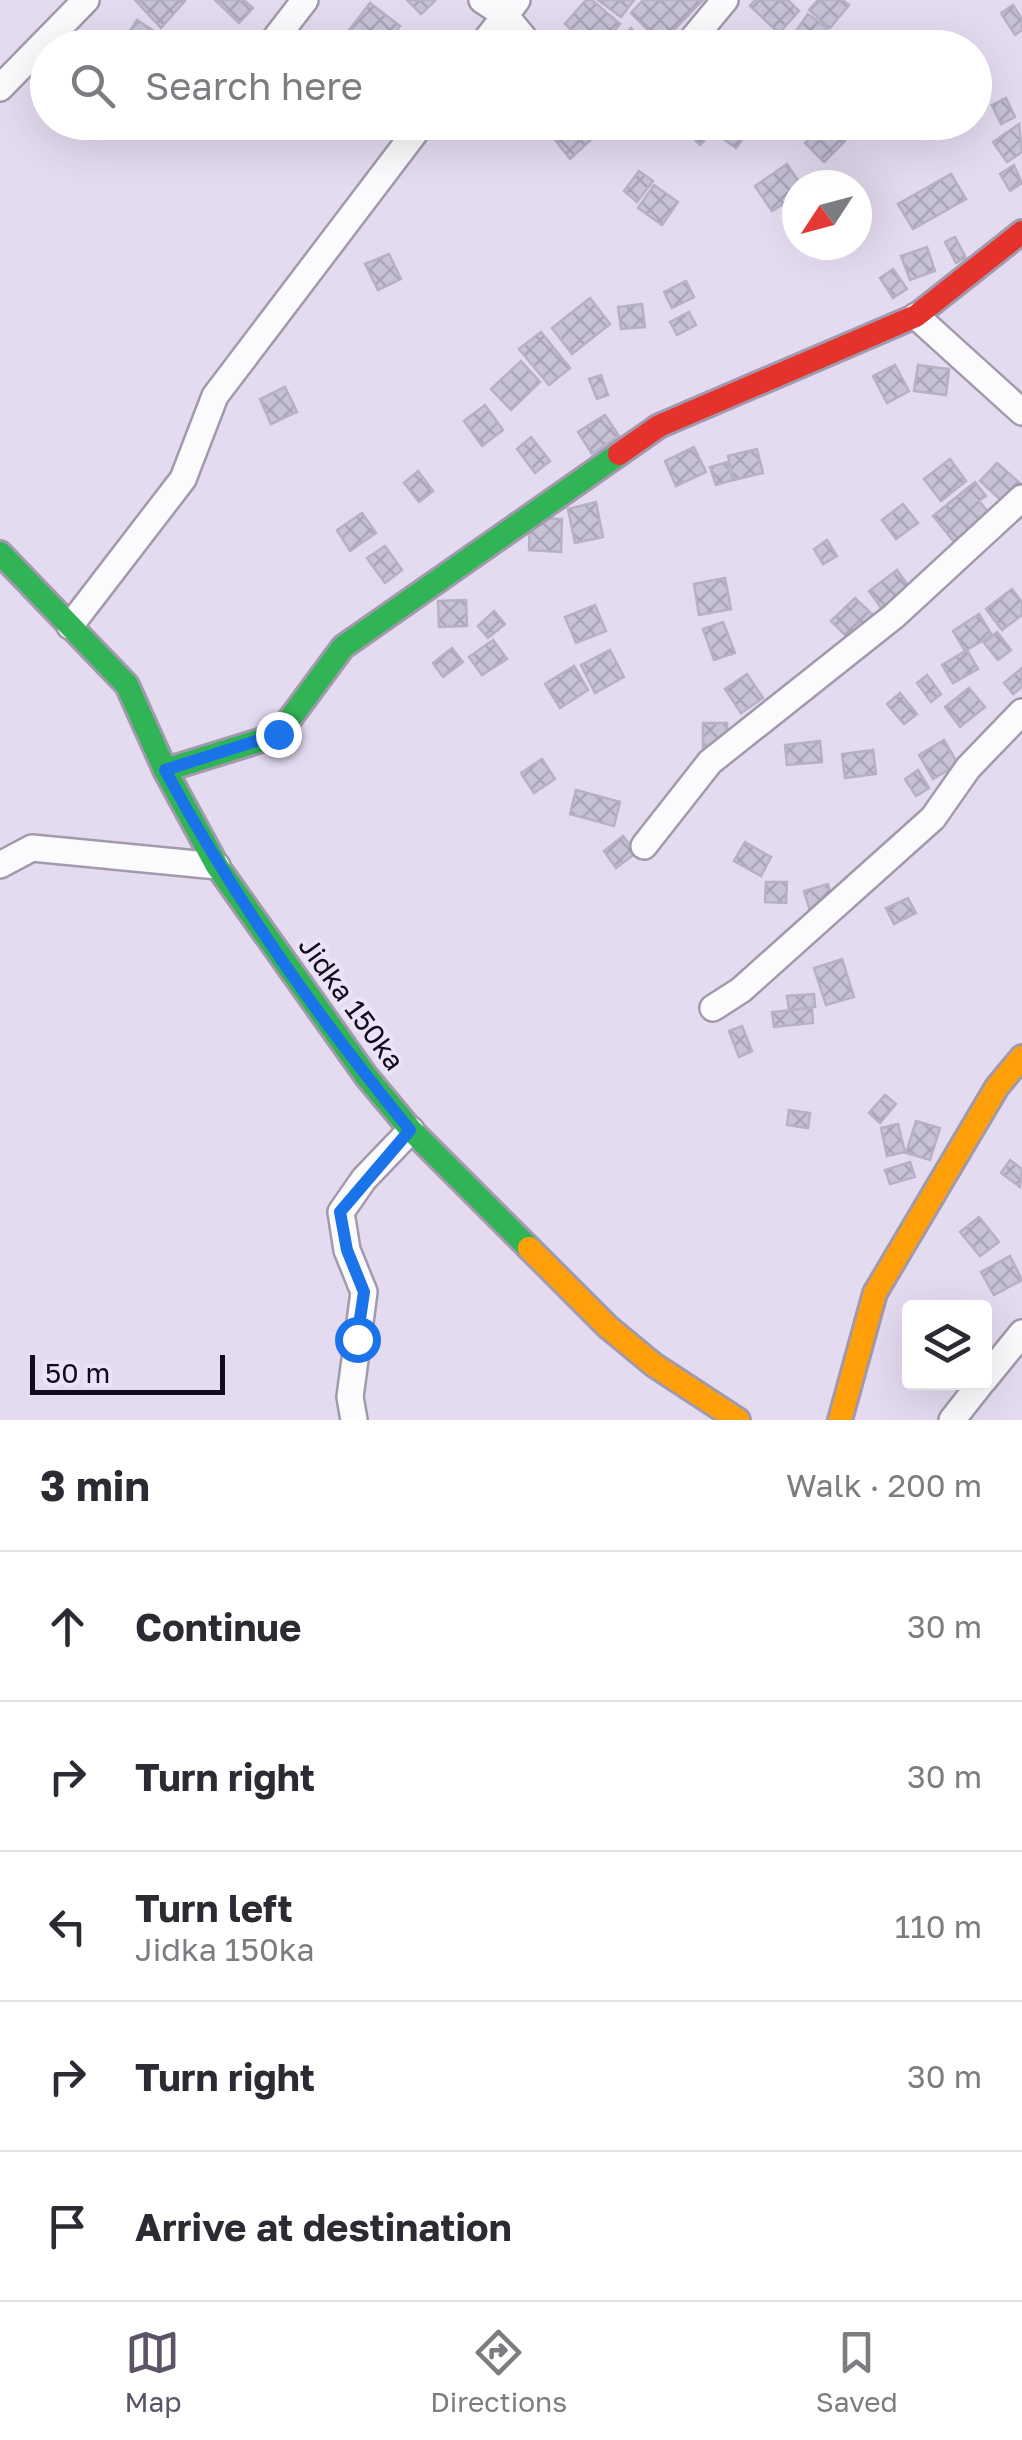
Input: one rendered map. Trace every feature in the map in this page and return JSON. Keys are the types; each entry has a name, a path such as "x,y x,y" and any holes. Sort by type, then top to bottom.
{"street":[{"path":"57,30 86,0"},
{"path":"282,30 306,0"},
{"path":"482,0 511,7 523,30"},
{"path":"700,30 725,0"},
{"path":"494,30 511,7"},
{"path":"0,88 30,57"},
{"path":"70,626 183,479 215,396 409,140"},
{"path":"165,770 278,734 343,648 660,426 916,316 1022,232"},
{"path":"916,316 1022,412"},
{"path":"644,846 710,762 894,616 1022,498"},
{"name":"Jidka 150ka","path":"0,554 127,685 165,770 217,866 366,1076 410,1130 608,1327 654,1365 738,1420"},
{"path":"713,1008 742,990 934,818 968,768 1022,712"},
{"path":"0,865 32,848 217,866"},
{"path":"840,1420 875,1293 996,1087 1022,1058"},
{"path":"354,1420 350,1397 364,1292 347,1250 340,1212 410,1130"},
{"path":"992,1370 1022,1332"},
{"path":"952,1420 976,1390"}],"building":[{"path":"135,0 183,0 185,1 161,28"},
{"path":"215,0 244,0 253,8 239,23"},
{"path":"407,0 434,0 435,1 421,14"},
{"path":"586,0 592,0 620,24 615,30 572,30 565,24"},
{"path":"598,0 634,0 621,17"},
{"path":"643,0 703,0 674,30 648,30 631,13"},
{"path":"755,0 788,0 799,11 782,30 776,30 750,6"},
{"path":"818,0 843,0 849,5 830,28 809,10"},
{"path":"370,3 400,26 397,30 349,30"},
{"path":"1013,5 1022,19 1022,30 1015,35 1001,13"},
{"path":"808,14 827,28 826,30 797,30"},
{"path":"137,20 152,30 130,30"},
{"path":"1006,98 1015,117 1001,124 992,105"},
{"path":"1019,124 1022,152 1007,162 993,142"},
{"path":"555,140 591,140 570,159"},
{"path":"725,140 742,140 736,148"},
{"path":"808,140 845,141 824,162 805,143"},
{"path":"787,164 791,170 782,170 782,205 772,211 755,186"},
{"path":"1014,165 1022,183 1010,191 1000,174"},
{"path":"639,171 653,181 637,202 624,191"},
{"path":"951,174 966,199 913,229 898,204"},
{"path":"654,185 678,202 662,225 638,208"},
{"path":"955,237 966,258 956,263 945,242"},
{"path":"927,247 935,271 910,280 901,256"},
{"path":"389,254 401,279 378,290 365,264"},
{"path":"893,269 907,289 893,298 880,278"},
{"path":"686,281 694,297 672,308 664,292"},
{"path":"590,298 610,324 572,354 552,328"},
{"path":"642,304 645,327 621,329 618,307"},
{"path":"689,312 696,325 677,335 670,322"},
{"path":"541,332 570,368 549,385 519,349"},
{"path":"521,361 540,382 511,410 491,389"},
{"path":"895,365 909,391 887,403 873,376"},
{"path":"918,365 949,369 946,395 914,391"},
{"path":"601,375 608,395 597,399 589,379"},
{"path":"285,387 297,412 271,424 260,399"},
{"path":"485,405 503,430 482,446 464,421"},
{"path":"605,415 619,436 592,454 578,432"},
{"path":"531,437 550,461 535,473 517,449"},
{"path":"694,447 706,472 676,486 665,461"},
{"path":"757,449 763,473 734,480 728,456"},
{"path":"950,459 966,481 941,501 924,479"},
{"path":"727,462 733,480 716,485 710,467"},
{"path":"997,463 1022,485 1005,504 980,481"},
{"path":"418,471 433,491 419,502 404,483"},
{"path":"975,482 986,496 979,501 998,524 963,553 933,516"},
{"path":"596,502 603,537 575,543 568,509"},
{"path":"903,504 918,523 896,539 882,520"},
{"path":"362,513 376,533 350,551 337,530"},
{"path":"530,518 562,519 561,552 529,550"},
{"path":"827,540 837,556 823,564 814,549"},
{"path":"385,546 402,570 385,583 367,558"},
{"path":"897,570 915,595 886,615 869,591"},
{"path":"725,578 731,609 699,615 694,584"},
{"path":"1012,589 1022,602 1022,615 1002,630 986,609"},
{"path":"855,598 873,615 849,639 831,621"},
{"path":"466,600 467,626 439,627 438,601"},
{"path":"595,605 606,631 576,643 565,617"},
{"path":"494,611 505,624 488,638 478,626"},
{"path":"979,614 992,635 965,651 953,631"},
{"path":"723,622 735,653 714,660 703,629"},
{"path":"997,632 1011,650 998,660 984,643"},
{"path":"493,640 507,659 482,675 469,657"},
{"path":"452,648 463,662 443,677 433,663"},
{"path":"610,650 624,677 595,693 581,665"},
{"path":"967,650 978,669 953,683 942,665"},
{"path":"574,666 588,690 560,708 545,684"},
{"path":"1022,668 1022,687 1013,694 1004,683"},
{"path":"747,674 763,698 741,713 725,689"},
{"path":"927,675 941,694 931,702 917,683"},
{"path":"969,688 985,707 960,727 945,707"},
{"path":"900,693 917,714 904,724 887,704"},
{"path":"703,723 727,723 727,754 703,754"},
{"path":"944,740 958,764 933,779 919,755"},
{"path":"820,741 822,762 787,765 785,745"},
{"path":"873,750 876,774 845,778 842,754"},
{"path":"542,759 555,779 534,793 521,773"},
{"path":"918,770 929,788 916,796 905,779"},
{"path":"576,790 620,802 614,826 570,814"},
{"path":"623,836 636,853 616,868 604,851"},
{"path":"745,842 771,857 761,876 734,861"},
{"path":"766,882 787,882 786,903 765,902"},
{"path":"828,884 836,910 812,917 804,891"},
{"path":"908,898 916,913 894,924 886,908"},
{"path":"842,959 854,997 826,1005 814,968"},
{"path":"814,994 815,1007 789,1010 787,996"},
{"path":"812,1008 813,1023 774,1027 772,1012"},
{"path":"742,1026 752,1051 739,1057 729,1031"},
{"path":"885,1095 896,1104 880,1123 869,1113"},
{"path":"789,1110 810,1113 808,1128 787,1125"},
{"path":"916,1121 940,1128 930,1160 906,1153"},
{"path":"898,1124 905,1152 887,1156 881,1128"},
{"path":"1010,1160 1022,1169 1020,1187 1001,1173"},
{"path":"910,1162 915,1177 890,1184 885,1170"},
{"path":"979,1217 999,1242 980,1256 960,1232"},
{"path":"1010,1256 1022,1280 994,1295 981,1272"}],"traffic: fast":[{"path":"165,770 278,735 343,647 619,454"},
{"path":"0,553 127,685 165,770 217,866 366,1076 411,1130 529,1248"}],"traffic: slow":[{"path":"840,1420 875,1293 997,1087 1022,1057"},
{"path":"529,1248 608,1327 654,1365 738,1420"}],"traffic: jam":[{"path":"619,454 659,426 916,316 1022,232"}],"route":[{"path":"278,734 165,770 217,866 366,1076 410,1130 364,1179 340,1212 347,1250 364,1292 357,1339"}]}
